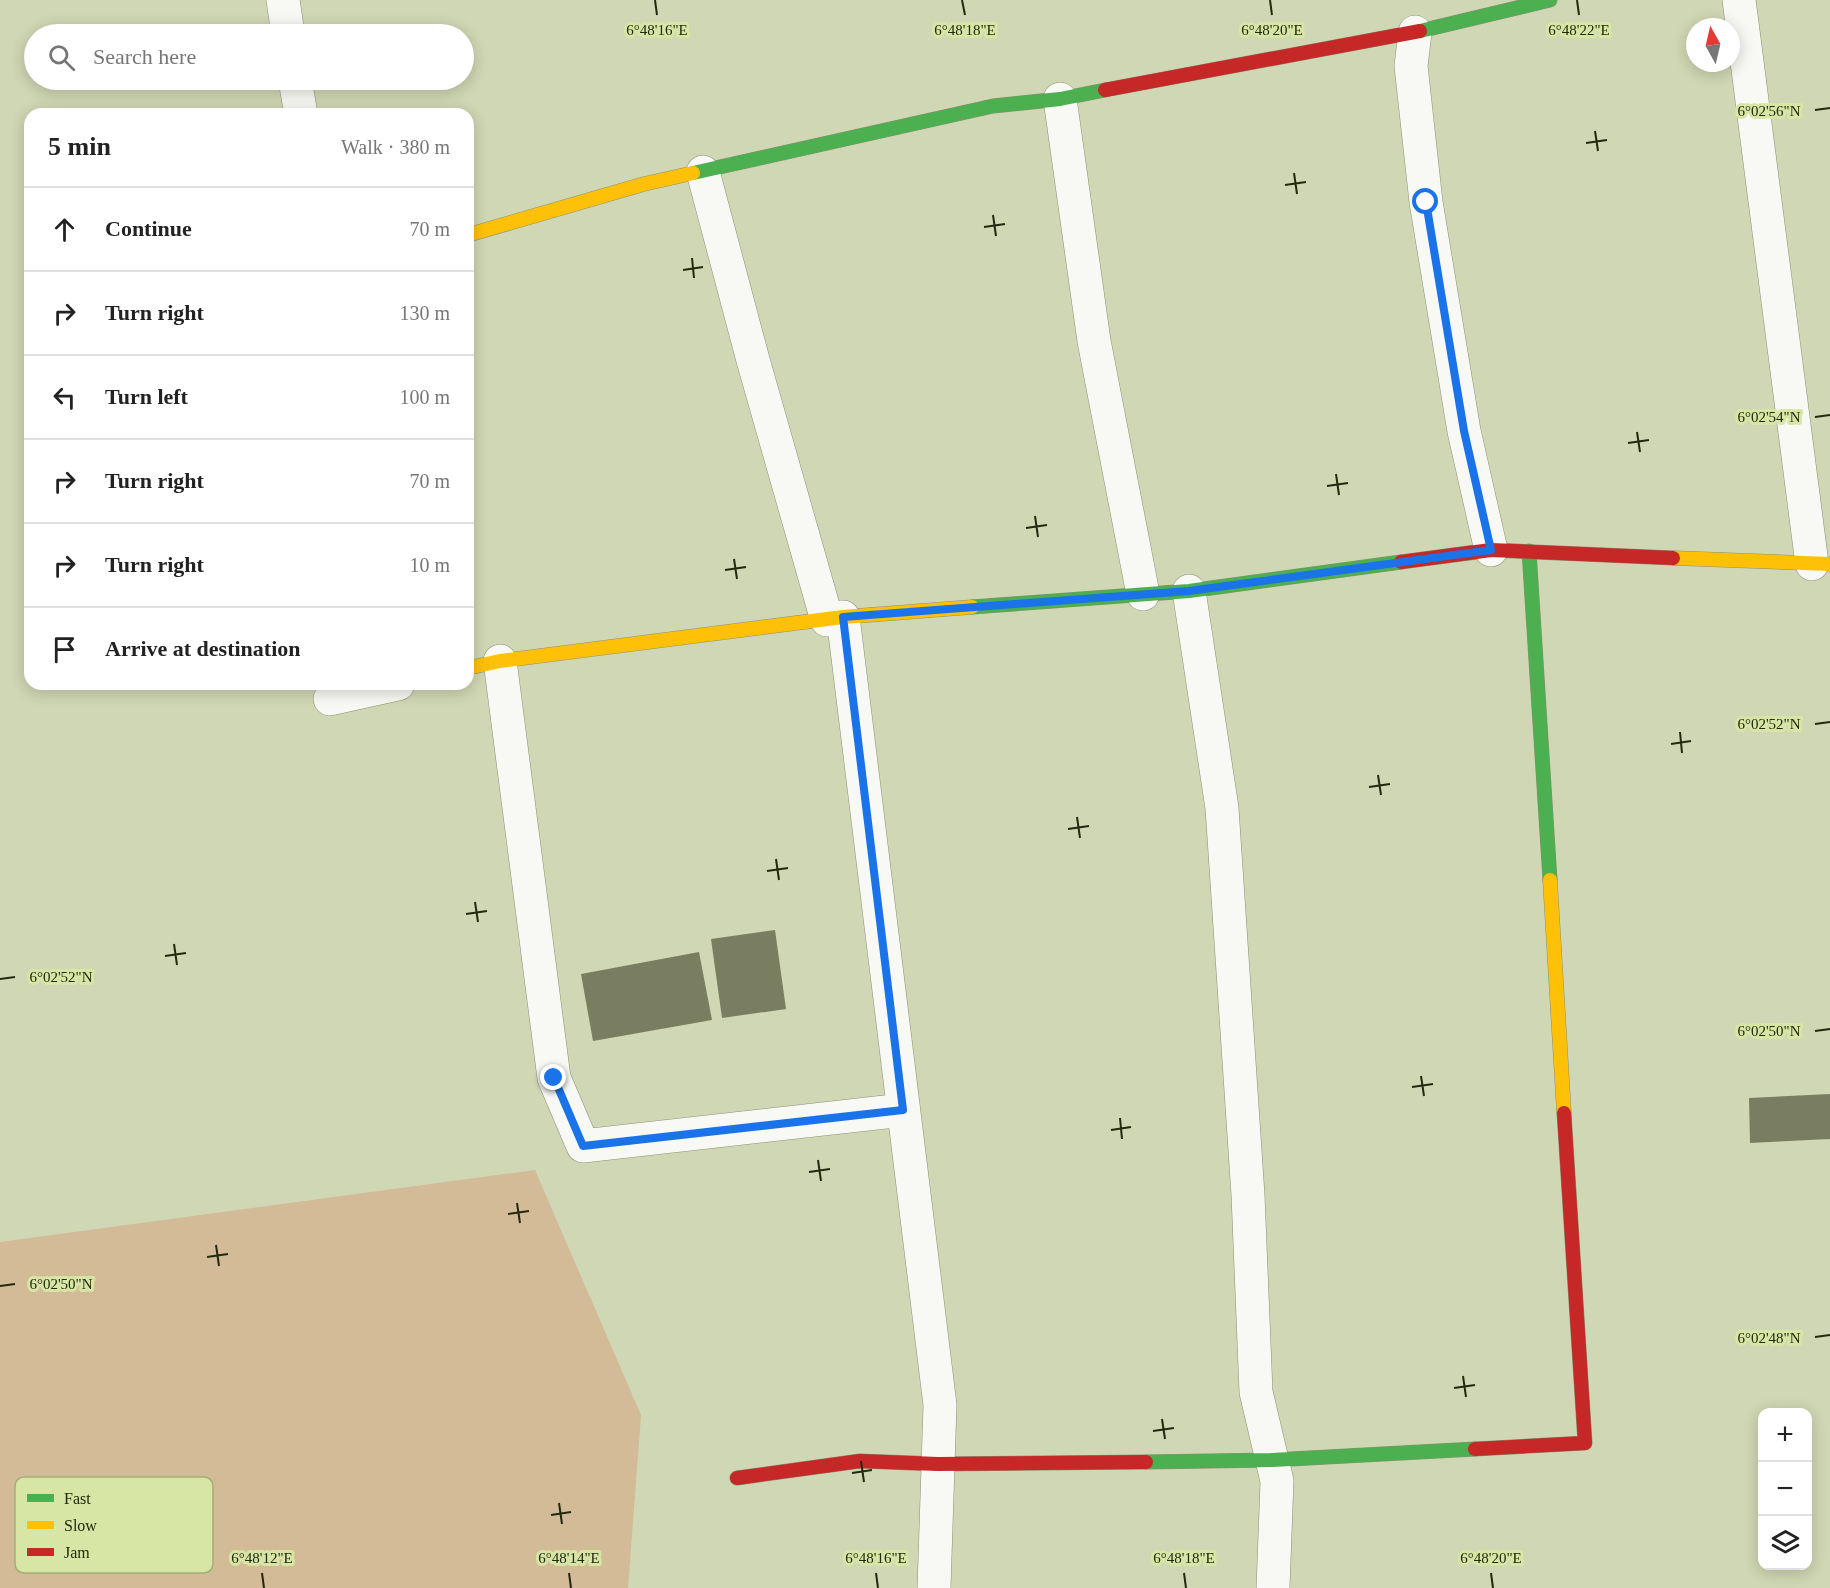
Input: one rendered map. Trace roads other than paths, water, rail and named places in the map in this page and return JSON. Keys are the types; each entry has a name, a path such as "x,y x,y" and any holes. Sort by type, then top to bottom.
{"street":[{"path":"283,0 287,24"},
{"path":"474,233 645,184 993,106 1060,99 1415,32 1550,0"},
{"path":"474,667 500,661 835,619 1189,591 1491,550 1821,564 1739,0"},
{"path":"1415,32 1411,66 1426,202 1464,431 1491,550"},
{"path":"297,90 300,108"},
{"path":"1060,99 1094,341 1143,594"},
{"path":"703,172 753,360 835,619 903,1110 940,1405 934,1588"},
{"path":"737,1478 860,1461 938,1464 1272,1460 1585,1443 1529,552"},
{"path":"1189,591 1222,808 1230,955 1248,1195 1256,1392 1277,1481 1273,1588"},
{"path":"500,661 554,1078 583,1146 903,1110"},
{"path":"330,699 371,690"}]}
